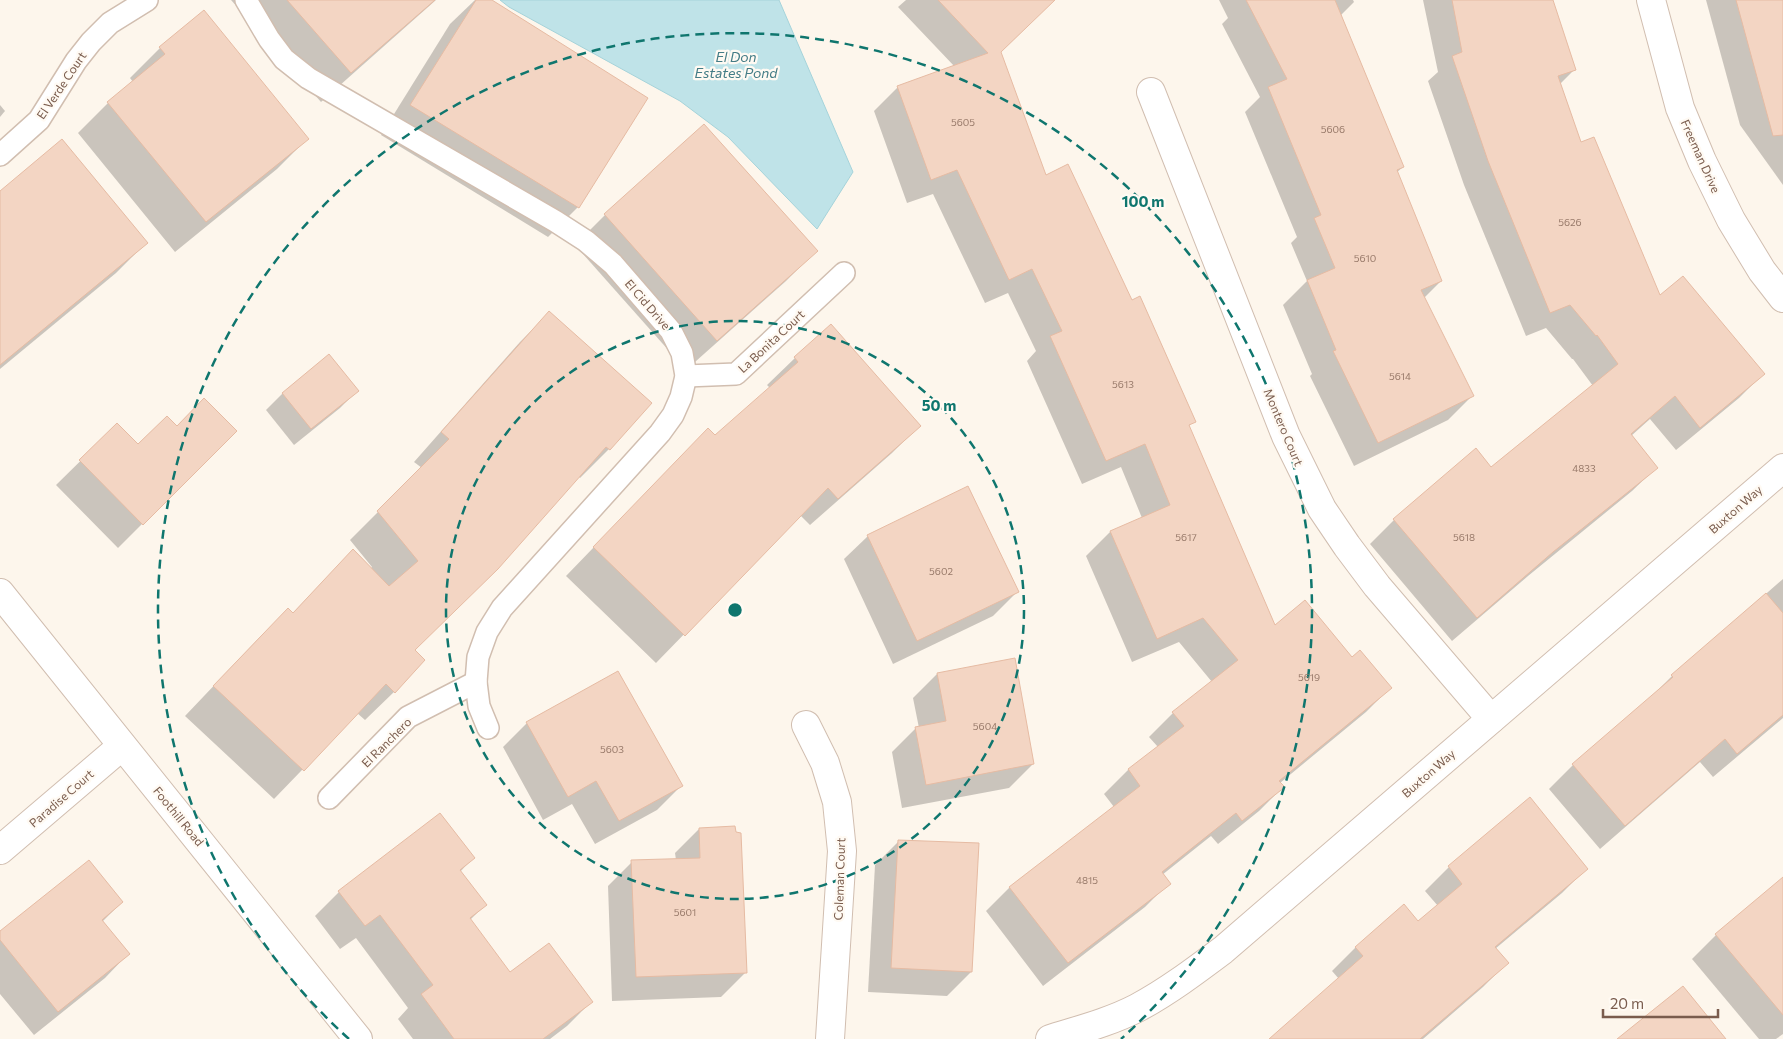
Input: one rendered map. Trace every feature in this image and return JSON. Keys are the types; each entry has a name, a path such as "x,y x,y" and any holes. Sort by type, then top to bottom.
{"street":[{"name":"Freeman Drive","path":"1651,0 1680,108 1702,161 1730,220 1762,271 1783,298"},
{"name":"Montero Court","path":"1151,92 1286,436 1322,509 1377,586 1491,719"},
{"name":"Buxton Way","path":"1050,1039 1090,1027 1136,1008 1179,983 1222,950 1783,468"},
{"name":"Foothill Road","path":"0,593 358,1039"},
{"name":"Coleman Court","path":"806,725 825,763 837,802 842,850 830,1039"},
{"name":"Paradise Court","path":"0,850 122,746"}],"lane":[{"name":"El Verde Court","path":"0,155 39,120 76,61 91,42 110,23 147,0"},
{"name":"El Cid Drive","path":"246,0 269,39 284,59 308,78 555,221 586,241 613,264 671,331 682,353 686,376 681,397 673,415 660,433 502,608 487,632 478,657 476,682 479,706 488,728"},
{"name":"La Bonita Court","path":"686,376 736,374 844,273"},
{"name":"El Ranchero","path":"329,798 408,718 476,682"}],"water":[{"name":"El Don Estates Pond","path":"500,0 779,0 853,172 817,229 728,137 680,101 509,7"}],"building":[{"path":"287,0 435,0 351,73"},
{"path":"476,0 492,0 648,98 579,208 410,105"},
{"path":"938,0 1055,0 1001,52 1046,175 1068,164 1132,300 1140,296 1196,422 1189,425 1275,625 1305,600 1352,657 1360,650 1392,688 1279,781 1285,787 1242,821 1236,813 1162,872 1171,884 1068,963 1009,887 1140,786 1128,769 1184,726 1172,712 1238,660 1203,618 1157,639 1110,531 1170,505 1145,444 1106,461 1050,336 1062,331 1032,269 1009,280 957,170 931,180 897,86 988,53"},
{"path":"1246,0 1335,0 1404,167 1397,170 1442,281 1421,290 1474,396 1378,443 1333,351 1336,350 1307,280 1335,268 1314,218 1321,215 1268,87 1287,79"},
{"path":"1452,0 1553,0 1576,70 1558,76 1581,142 1594,137 1660,295 1683,276 1765,374 1700,428 1675,396 1631,434 1658,468 1553,552 1477,618 1393,519 1476,448 1491,467 1618,364 1597,335 1570,305 1550,313 1488,161 1452,56 1462,52"},
{"path":"1736,0 1783,0 1783,135 1773,136"},
{"path":"204,10 309,139 206,222 107,102 165,54 159,47"},
{"path":"704,124 818,251 717,341 604,214"},
{"path":"62,139 148,243 0,365 0,191"},
{"path":"549,311 652,403 610,450 606,447 498,569 415,650 425,660 395,693 386,684 304,771 213,686 288,608 293,613 353,549 389,586 418,561 377,511 449,439 441,432"},
{"path":"831,324 921,426 838,499 828,488 685,636 593,547 708,428 715,435 798,362 794,357"},
{"path":"329,354 359,391 311,429 282,393"},
{"path":"204,398 237,431 143,525 79,460 117,423 138,444 167,416 177,426"},
{"path":"968,486 1019,592 917,641 867,535"},
{"path":"1766,593 1783,613 1783,715 1737,754 1725,739 1625,826 1572,764 1673,677 1671,675"},
{"path":"1015,658 1034,764 926,785 915,727 946,721 937,673"},
{"path":"618,671 683,786 619,821 596,781 568,797 526,722"},
{"path":"1530,797 1588,869 1495,947 1509,963 1420,1039 1269,1039 1363,956 1355,947 1404,904 1418,921 1462,884 1448,866"},
{"path":"440,813 475,858 460,870 487,905 470,918 510,972 549,943 593,1002 543,1039 454,1039 421,994 433,985 380,915 365,926 338,891"},
{"path":"735,826 736,832 741,833 747,973 636,977 631,860 700,858 699,828"},
{"path":"898,840 979,843 972,972 891,968"},
{"path":"89,860 123,902 102,920 130,954 58,1012 0,940 0,931"},
{"path":"1783,877 1783,1015 1715,934"},
{"path":"1683,986 1726,1039 1617,1039"}]}
